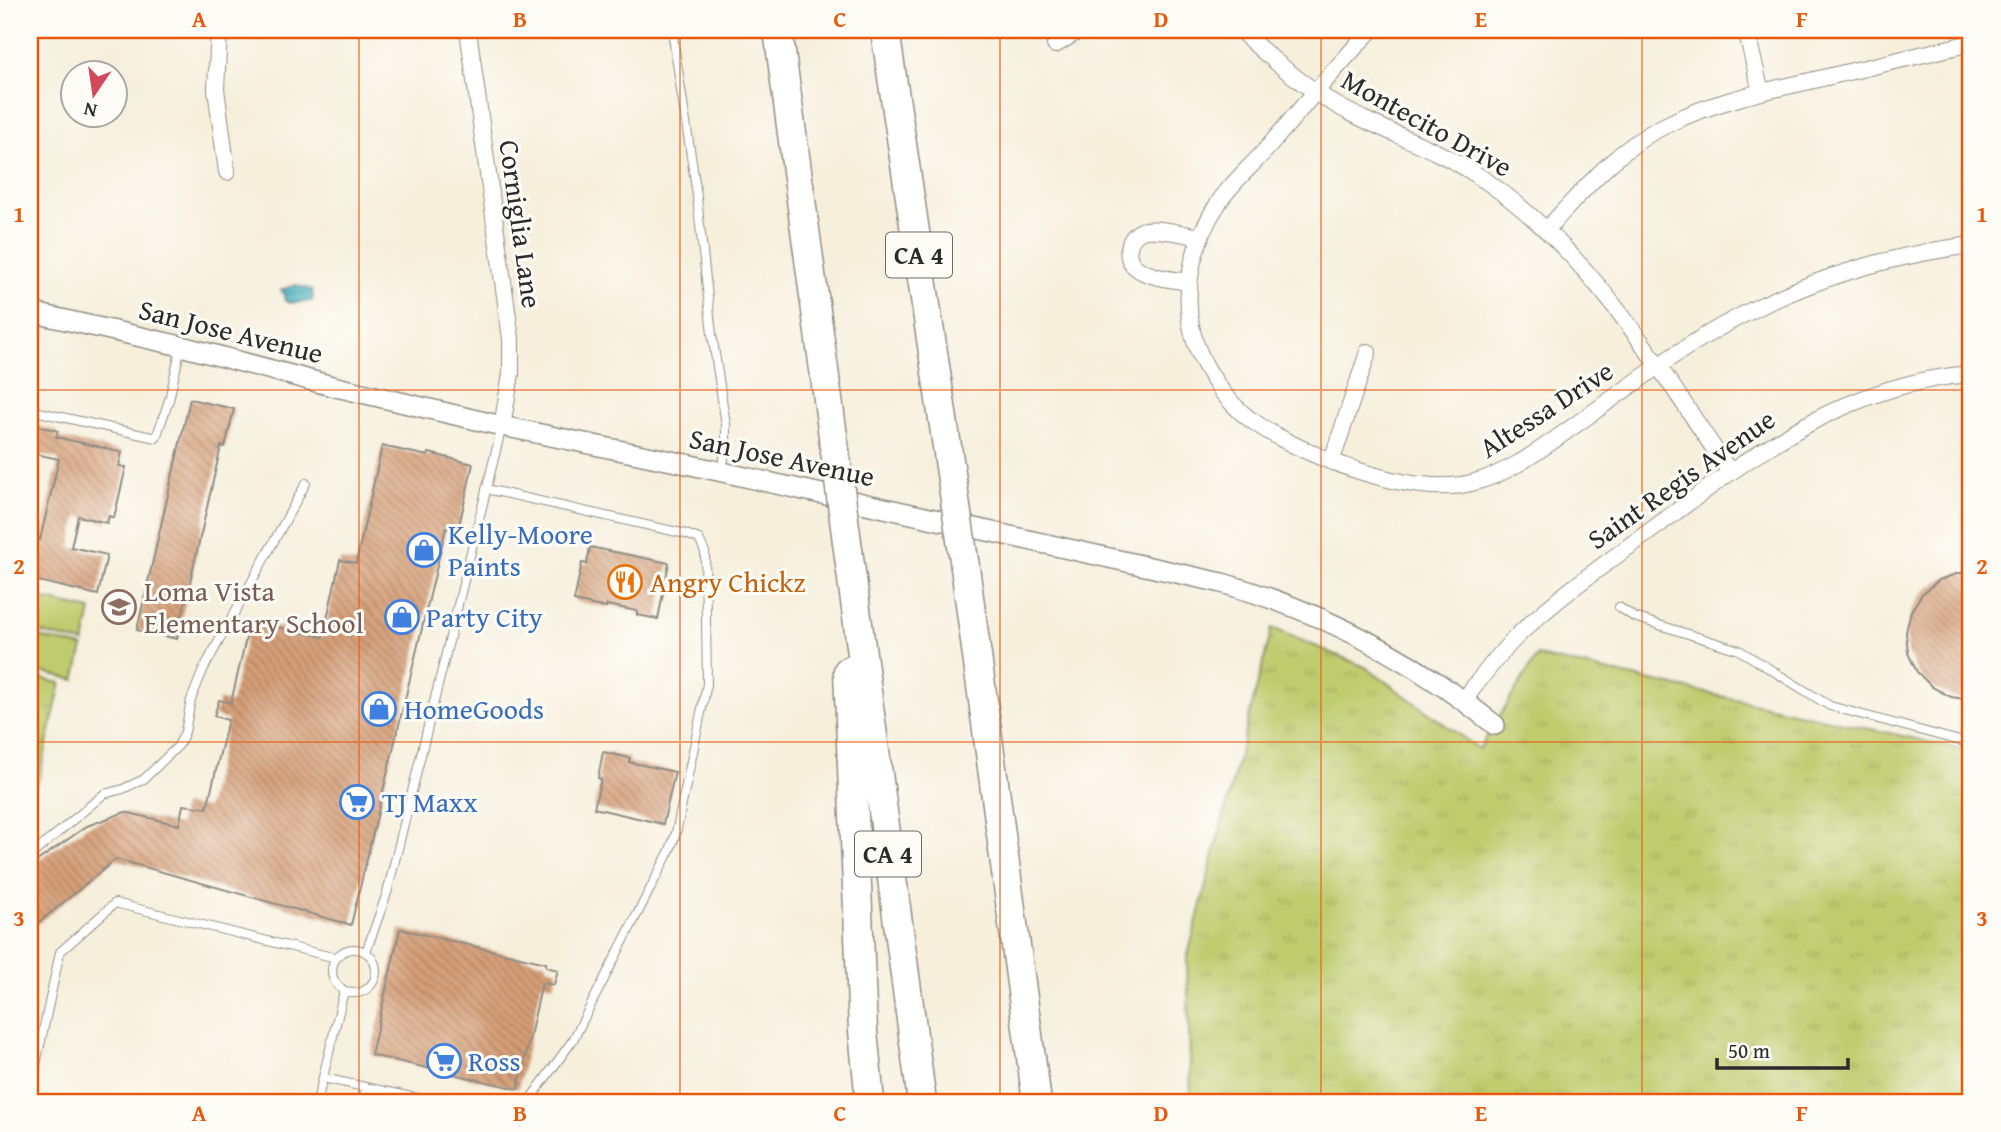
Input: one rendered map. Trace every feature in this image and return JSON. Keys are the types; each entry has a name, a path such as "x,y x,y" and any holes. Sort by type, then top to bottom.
{"highway":[{"name":"CA 4","path":"778,30 922,1102"},
{"name":"CA 4","path":"885,30 965,566 1037,1102"},
{"path":"854,606 848,648 849,726 863,1031 870,1102"}],"street":[{"path":"219,30 216,89 227,172"},
{"name":"Corniglia Lane","path":"468,30 510,339 511,374 502,426"},
{"path":"1055,45 1080,30"},
{"name":"Montecito Drive","path":"1240,30 1273,59 1351,114 1472,172 1546,229 1579,262 1658,367 1730,472"},
{"name":"Altessa Drive","path":"1371,30 1315,90 1220,201 1200,237 1189,282 1191,326 1199,353 1213,380 1229,400 1252,421 1282,439 1332,460 1393,481 1434,487 1469,484 1500,474 1533,455 1658,367 1725,324 1782,295 1840,273 1927,251 1971,245"},
{"path":"1746,30 1761,92"},
{"path":"1546,229 1592,180 1631,147 1661,127 1704,109 1761,92 1971,43"},
{"path":"1189,282 1149,275 1134,267 1129,256 1129,245 1134,236 1143,230 1200,237"},
{"name":"San Jose Avenue","path":"30,312 181,346 332,386 502,426 1222,583 1301,609 1378,646 1464,700 1495,725"},
{"path":"1332,460 1368,352"},
{"name":"Saint Regis Avenue","path":"1464,700 1513,639 1532,622 1730,472 1804,425 1844,405 1920,380 1971,374"}],"lane":[{"path":"673,30 726,425 722,472"},
{"path":"30,410 156,438 169,400 181,346"},
{"path":"366,952 387,893 502,426"},
{"path":"30,856 104,794 144,779 178,746 185,732 191,699 203,670 306,484"},
{"path":"486,489 686,534 699,539 705,552 707,684 676,833 670,850 573,1040 528,1102"},
{"path":"1619,607 1634,617 1740,650 1830,706 1971,744"},
{"path":"30,1092 60,952 115,903 336,958"},
{"path":"353,949 366,952 375,964 375,979 359,993 344,991 334,982 332,963 340,953 353,949"},
{"path":"317,1102 344,991"},
{"path":"323,1078 435,1102"},
{"path":"363,1102 366,1087"}],"green space":[{"path":"30,596 91,610 84,643 30,630"},
{"path":"1272,628 1365,667 1479,749 1537,656 1971,751 1971,1102 1191,1102 1187,959"},
{"path":"30,635 83,647 75,680 30,669"},
{"path":"30,676 61,683 38,783 30,781"}],"water":[{"path":"295,285 312,290 312,301 285,301 281,290"}],"building":[{"path":"190,399 234,409 225,447 221,446 177,639 137,630"},
{"path":"30,424 58,431 56,437 122,452 119,466 126,467 114,518 109,516 107,523 78,516 71,547 107,555 98,595 30,579 32,538 40,540 59,459 30,453"},
{"path":"382,446 428,456 429,453 473,464 458,530 446,528 351,925 116,859 30,930 30,866 87,826 125,812 179,825 183,805 207,808 228,720 214,716 219,700 231,703 250,621 323,637 340,560 356,563"},
{"path":"590,547 669,563 658,619 637,615 637,611 574,601 582,563 587,564"},
{"path":"1959,573 1971,573 1971,700 1951,697 1932,687 1917,672 1908,653 1906,632 1911,611 1922,594 1939,580"},
{"path":"603,752 630,758 629,762 675,772 663,824 594,808 601,779 598,778"},
{"path":"400,929 546,963 546,967 558,970 554,985 542,983 518,1089 371,1055"}],"place":[{"name":"Kelly-Moore Paints","path":"424,550"},
{"name":"Angry Chickz","path":"625,582"},
{"name":"Loma Vista Elementary School","path":"119,607"},
{"name":"Party City","path":"402,617"},
{"name":"HomeGoods","path":"379,709"},
{"name":"TJ Maxx","path":"357,802"},
{"name":"Ross","path":"444,1061"}]}
